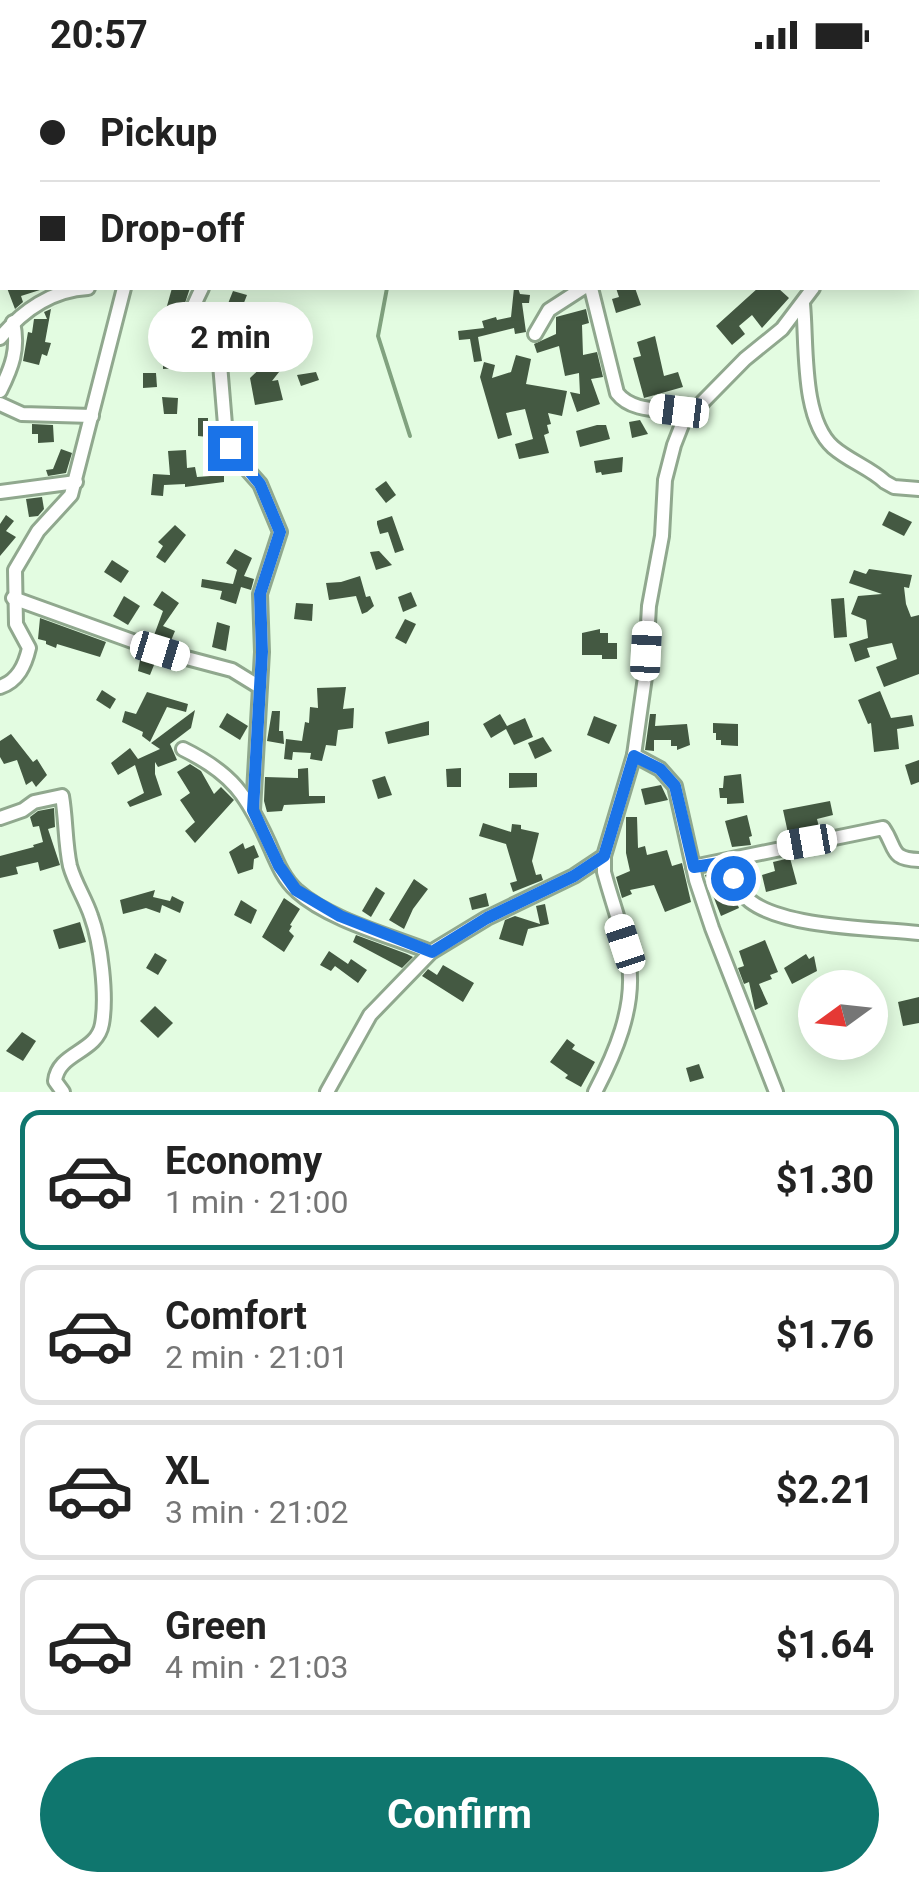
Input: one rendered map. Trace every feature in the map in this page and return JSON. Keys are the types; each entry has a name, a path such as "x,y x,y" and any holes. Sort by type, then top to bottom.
{"street":[{"path":"0,338 13,322 55,294 77,290"},
{"path":"0,687 10,684 24,666 29,648 16,624 15,570 20,558 71,495 124,290"},
{"path":"201,290 188,328 194,344 220,364 226,437 237,458 260,484 280,532 260,594 262,652 253,810"},
{"path":"535,334 549,310 580,290"},
{"path":"592,290 623,401 690,414"},
{"path":"595,1092 617,1046 630,990 630,967 604,872 604,856 634,756 645,677 649,606 662,536 665,480 679,433 690,414 782,328 811,290"},
{"path":"804,304 808,380 819,428 830,444 885,482 919,489"},
{"path":"0,391 9,376 17,345 13,322"},
{"path":"0,404 22,414 92,416"},
{"path":"0,492 76,482"},
{"path":"13,598 160,651 232,670 258,686"},
{"path":"183,749 216,766 253,810 279,866 296,890 340,916 432,952"},
{"path":"634,756 660,769 675,786 716,939 776,1092"},
{"path":"0,818 34,802 62,796 68,859 96,936 102,973 102,1027 94,1041 63,1062 54,1082 64,1092"},
{"path":"694,867 883,828 895,853 901,858 919,860"},
{"path":"327,1092 370,1015 432,952 604,856"},
{"path":"727,862 739,890 752,903 782,915 919,934"}],"building":[{"path":"8,290 40,290 21,296 23,302 15,309"},
{"path":"171,290 189,290 180,318 165,313"},
{"path":"514,290 530,295 529,303 522,303 526,332 515,334 514,328 478,337 482,361 474,362 470,339 459,340 458,331 484,328 482,321 496,317 511,317"},
{"path":"617,290 636,290 641,305 616,313 612,299 619,297"},
{"path":"756,290 780,290 789,298 762,328 752,315 739,326 745,334 732,345 716,326"},
{"path":"233,291 247,295 236,323 228,321 219,345 201,333 199,320 202,315 208,318 210,308 225,311"},
{"path":"60,305 51,309 45,342 51,343 47,356 42,354 39,365 23,361 34,319 47,319 44,312"},
{"path":"586,309 589,323 582,325 583,355 597,352 603,377 591,379 600,404 577,412 570,392 580,394 579,373 565,376 559,346 537,353 534,344 556,334 556,317"},
{"path":"152,325 163,326 161,346 150,344"},
{"path":"655,336 664,376 678,372 683,387 644,398 633,358 641,356 637,342"},
{"path":"284,337 292,342 281,359 286,363 272,381 278,380 283,400 255,405 250,378 270,359"},
{"path":"516,355 531,359 526,384 567,391 562,416 548,413 551,424 547,425 549,433 544,435 549,453 519,459 515,444 533,439 525,409 506,413 512,435 498,439 480,377 484,362 495,365 492,378 511,372"},
{"path":"180,356 180,368 163,369 163,357"},
{"path":"316,372 319,380 301,386 297,375"},
{"path":"143,373 156,373 157,387 143,388"},
{"path":"162,397 178,398 177,414 164,414"},
{"path":"198,418 208,418 208,437 198,436"},
{"path":"640,420 648,434 632,438 629,422"},
{"path":"32,424 53,425 54,442 38,443 38,434 32,434"},
{"path":"606,425 610,439 580,447 576,431"},
{"path":"61,449 72,453 66,473 48,476 46,470 53,469"},
{"path":"186,450 187,468 195,467 197,477 224,475 224,482 185,487 164,485 163,496 151,495 153,474 170,475 168,451"},
{"path":"623,457 622,472 596,473 594,461"},
{"path":"386,481 396,495 386,503 375,489"},
{"path":"42,497 44,509 38,516 29,517 26,499"},
{"path":"889,511 912,522 904,536 882,525"},
{"path":"6,515 14,521 6,531 16,537 0,556 0,524"},
{"path":"392,516 404,550 395,553 388,532 380,534 377,524"},
{"path":"175,525 186,535 165,563 156,557 163,546 158,542"},
{"path":"235,549 252,558 244,576 254,579 251,590 241,587 236,604 220,599 222,591 201,587 202,579 233,584 237,570 226,563"},
{"path":"379,551 392,565 376,570 370,552"},
{"path":"112,560 129,571 121,583 104,572"},
{"path":"869,569 912,575 909,588 904,587 906,604 911,617 919,615 919,674 884,687 876,667 897,659 892,643 867,648 870,657 855,662 849,644 868,638 866,620 851,614 858,596 882,594 849,583 854,570 866,574"},
{"path":"360,576 366,597 370,596 374,606 367,612 362,614 356,596 329,600 326,583"},
{"path":"162,591 179,603 163,626 175,631 170,643 153,638 163,611 153,605"},
{"path":"411,592 417,606 403,612 398,597"},
{"path":"124,596 140,606 128,625 113,616"},
{"path":"844,598 847,637 834,638 831,599"},
{"path":"296,603 313,604 312,621 294,619"},
{"path":"40,618 106,642 100,657 57,644 56,648 38,639"},
{"path":"405,619 416,624 406,644 395,638"},
{"path":"217,622 230,626 226,651 212,647"},
{"path":"600,629 600,633 608,633 608,643 617,643 617,659 582,655 582,633"},
{"path":"141,655 156,660 150,675 138,671"},
{"path":"346,687 343,709 354,708 353,728 338,730 336,746 326,745 322,761 310,759 311,753 293,752 292,760 284,759 286,739 302,741 310,707 318,708 317,688"},
{"path":"102,690 116,699 110,709 96,700"},
{"path":"880,691 891,718 912,715 914,726 897,729 899,749 874,752 871,723 868,724 858,700"},
{"path":"147,692 188,704 186,712 167,707 150,742 142,736 143,732 122,722 125,711 136,714"},
{"path":"195,710 191,728 170,744 177,760 158,767 155,762 162,795 130,807 127,802 144,793 135,765 118,775 111,763 130,748 138,759 160,749 151,743"},
{"path":"272,711 280,711 279,731 283,731 284,744 267,741"},
{"path":"227,713 248,726 240,740 219,727"},
{"path":"500,714 507,726 525,718 533,737 514,745 506,729 491,738 483,724"},
{"path":"650,714 656,714 655,726 687,724 690,745 677,750 677,746 671,746 671,740 654,740 654,751 645,750"},
{"path":"594,716 617,725 609,744 587,735"},
{"path":"429,721 429,735 388,744 385,732"},
{"path":"713,723 738,724 738,746 721,745 713,733"},
{"path":"11,734 33,762 37,759 47,775 36,787 32,781 26,785 17,760 4,764 0,757 0,741"},
{"path":"543,737 552,751 535,759 528,743"},
{"path":"919,760 919,782 911,785 905,765"},
{"path":"190,764 201,771 214,794 221,787 234,800 195,843 185,831 195,822 180,800 190,793 177,772"},
{"path":"308,768 309,796 325,796 325,803 284,805 282,811 267,812 265,777 298,778 298,769"},
{"path":"461,768 461,787 447,787 446,769"},
{"path":"509,773 537,773 537,787 509,788"},
{"path":"741,774 744,803 727,804 727,798 720,798 724,776"},
{"path":"385,776 392,795 378,799 372,780"},
{"path":"661,785 668,800 645,805 641,789"},
{"path":"830,801 833,815 817,819 819,827 788,833 783,810"},
{"path":"54,808 55,827 48,829 60,865 40,871 38,862 16,867 18,874 0,878 0,856 43,842 39,826 33,827 30,817"},
{"path":"747,815 751,845 732,847 725,821"},
{"path":"626,817 637,817 638,848 645,846 647,855 667,850 672,866 682,863 691,902 665,912 654,885 630,890 632,894 622,898 616,877 630,871"},
{"path":"483,823 511,832 512,824 521,825 521,829 539,833 532,861 536,875 541,874 543,880 513,892 510,883 517,881 506,844 479,836"},
{"path":"243,843 245,849 254,845 259,857 254,859 253,869 238,874 229,852"},
{"path":"790,858 797,884 766,892 762,875 775,871 773,862"},
{"path":"720,872 731,903 736,901 739,908 721,916 705,875"},
{"path":"414,879 428,889 404,929 389,920"},
{"path":"376,887 385,893 371,917 362,911"},
{"path":"155,890 153,897 170,901 172,896 184,902 180,913 162,905 160,913 146,908 123,914 120,900"},
{"path":"486,893 489,906 472,910 469,898"},
{"path":"284,898 300,909 290,925 294,936 284,952 262,937"},
{"path":"241,900 257,910 251,924 234,915"},
{"path":"545,904 549,924 528,929 523,946 499,939 505,920 515,916 540,924 536,906"},
{"path":"80,922 86,942 59,949 53,930"},
{"path":"356,935 413,957 402,968 353,942"},
{"path":"765,940 778,972 759,984 768,1004 755,1010 749,982 744,984 738,968 744,966 739,951"},
{"path":"329,951 348,964 351,959 367,970 358,983 335,966 331,971 320,965"},
{"path":"155,953 167,960 158,975 146,968"},
{"path":"806,954 809,959 814,956 817,970 798,970 798,981 792,984 784,968"},
{"path":"443,965 474,983 463,1002 422,976 428,969 437,975"},
{"path":"919,997 919,1023 903,1026 898,1002"},
{"path":"155,1006 173,1023 158,1038 140,1021"},
{"path":"22,1032 36,1041 23,1061 6,1051"},
{"path":"567,1039 575,1045 572,1049 595,1062 581,1087 565,1078 568,1075 550,1062"},
{"path":"699,1064 704,1078 690,1082 686,1068"}],"waterway":[{"path":"387,290 378,336 410,436"}],"route":[{"path":"230,448 260,484 280,532 260,594 262,652 253,810 279,866 296,890 340,916 432,952 604,856 634,756 660,769 675,786 694,867 727,862 733,878"}]}
